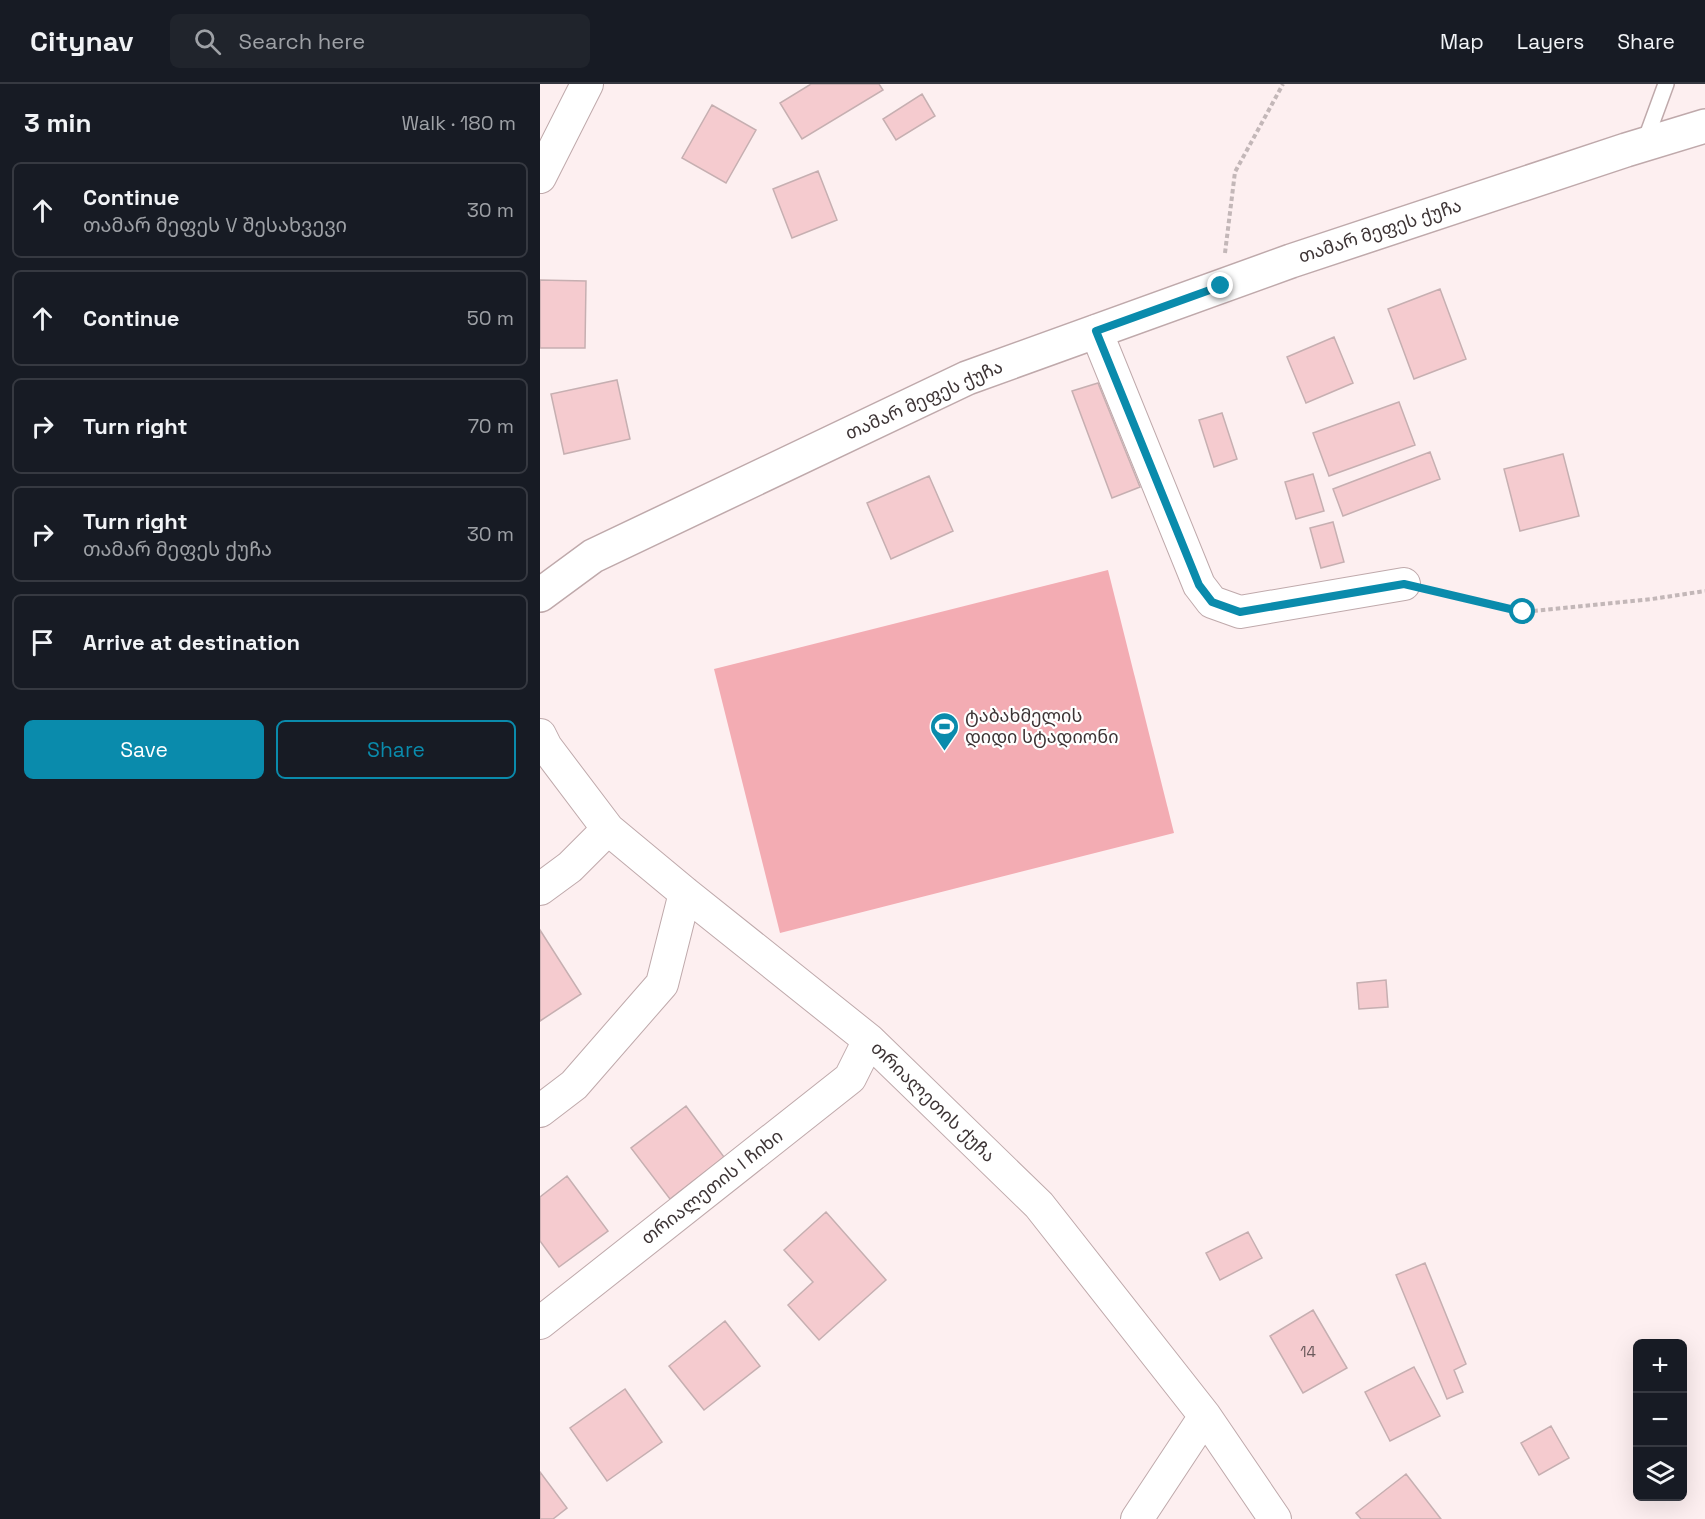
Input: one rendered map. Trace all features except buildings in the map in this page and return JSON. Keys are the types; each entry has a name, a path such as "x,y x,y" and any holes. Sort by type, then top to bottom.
{"street":[{"path":"540,177 586,84"},
{"name":"თამარ მეფეს ქუჩა","path":"540,595 593,556 956,383 1302,257 1705,126"},
{"path":"1096,331 1199,585 1212,602 1240,612 1404,584"},
{"name":"თრიალეთის ქუჩა","path":"540,735 546,747 608,829 869,1040 1039,1205 1205,1416 1275,1519"},
{"path":"540,889 570,867 608,829"},
{"path":"540,1111 574,1085 662,984 685,893"},
{"name":"თრიალეთის I ჩიხი","path":"540,1323 850,1078 869,1040"},
{"path":"1137,1519 1205,1416"}],"lane":[{"path":"1644,144 1666,84"}],"path":[{"path":"1221,286 1236,172 1283,84"},
{"path":"1404,584 1523,612 1652,599 1705,591"}],"shaded area":[{"name":"ტაბახმელის დიდი სტადიონი","path":"1108,570 1174,833 780,933 714,669"}],"place":[{"name":"ტაბახმელის დიდი სტადიონი","path":"944,752"}],"route":[{"path":"1221,286 1096,331 1199,585 1212,602 1240,612 1404,584 1523,612"}]}
